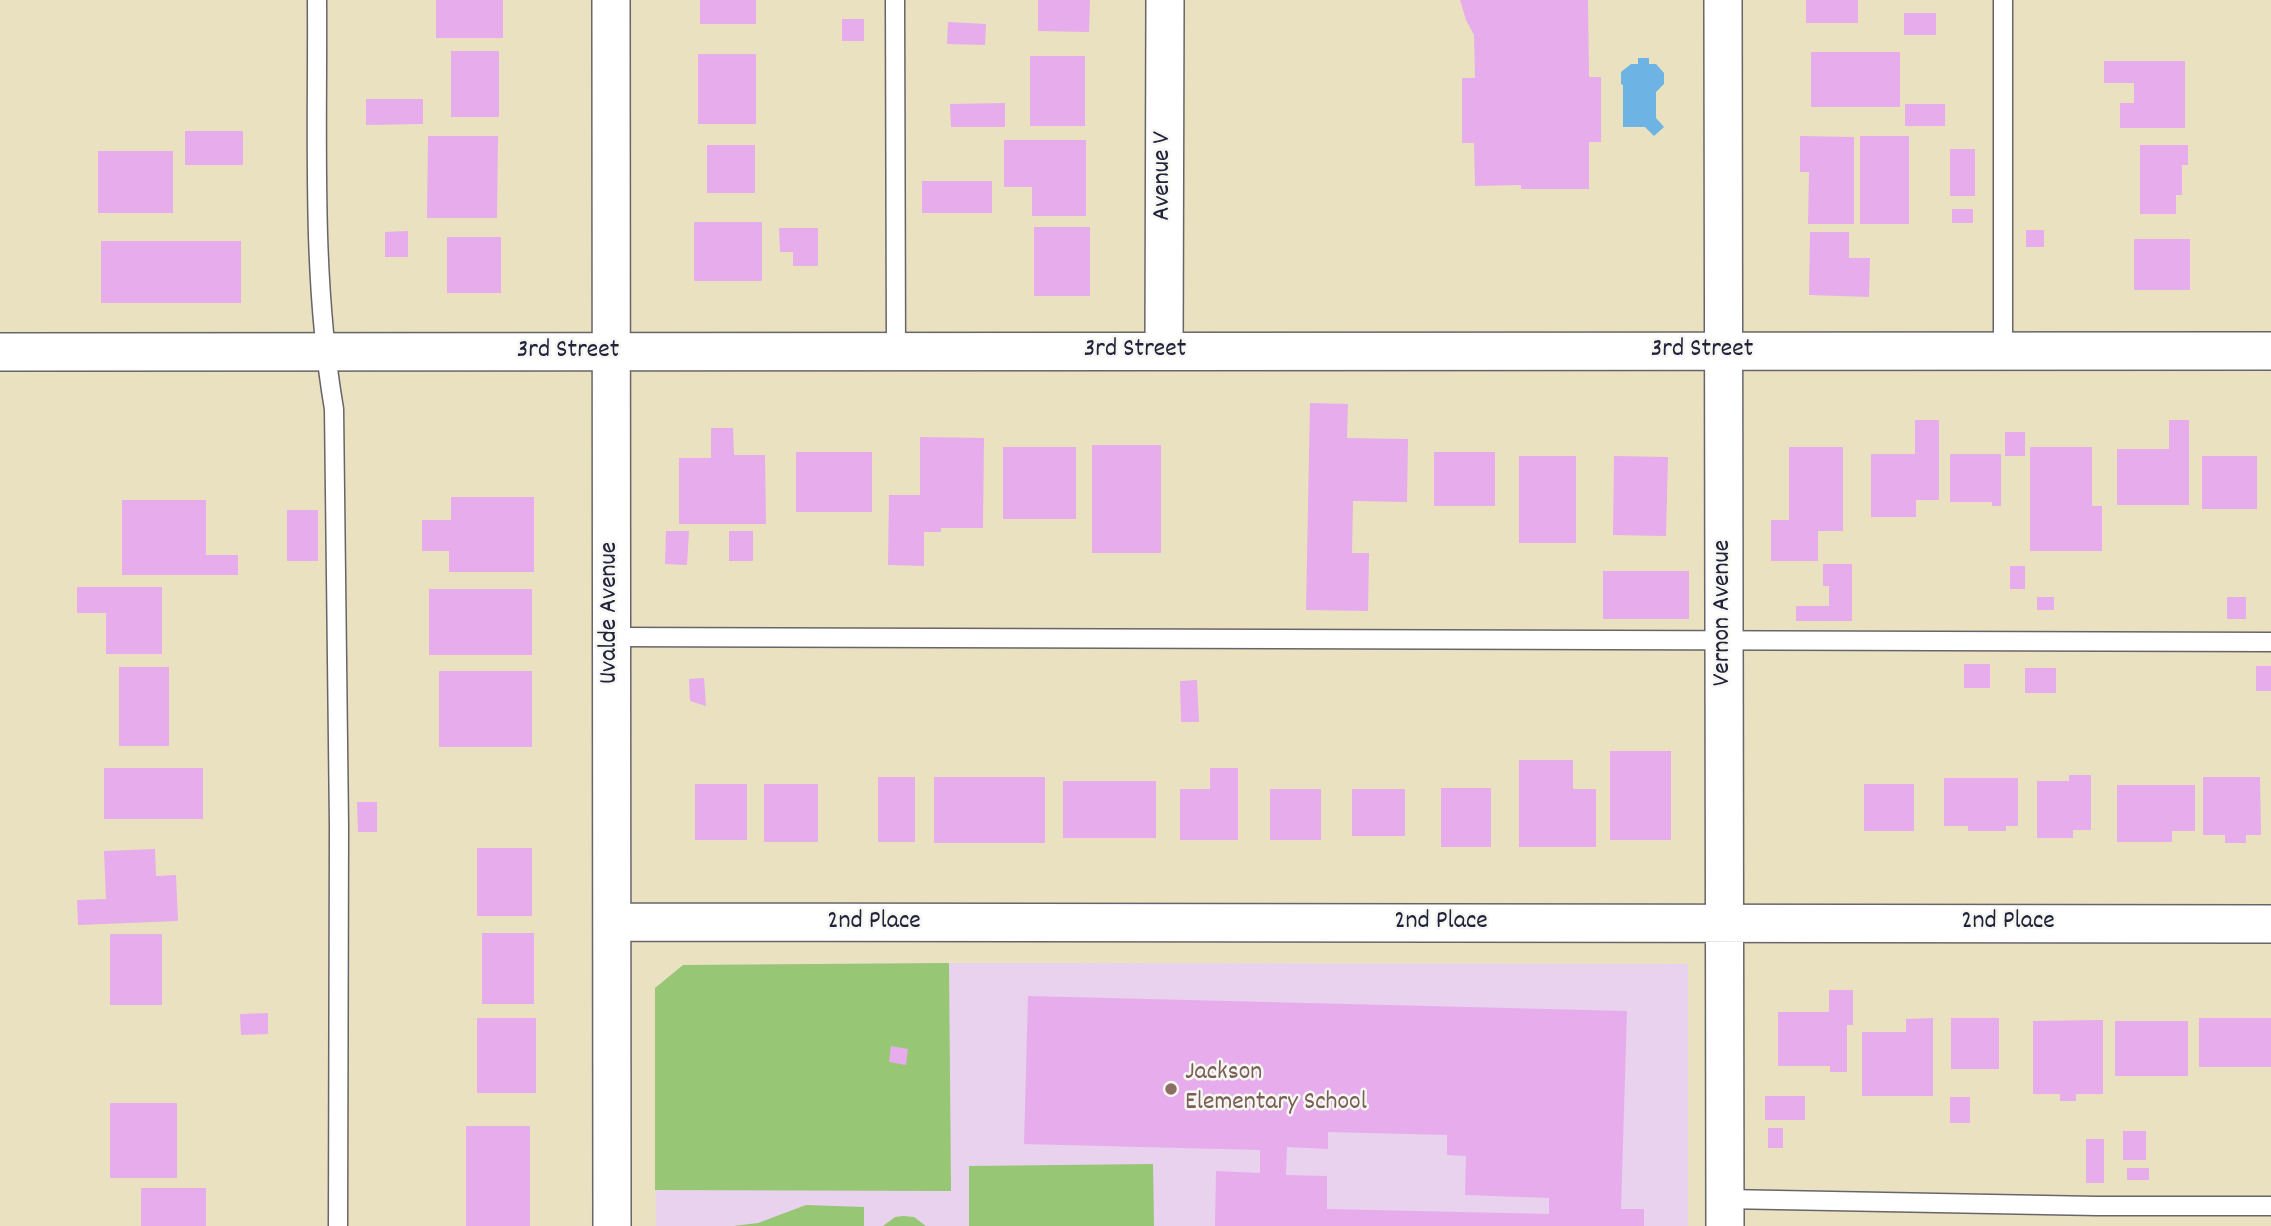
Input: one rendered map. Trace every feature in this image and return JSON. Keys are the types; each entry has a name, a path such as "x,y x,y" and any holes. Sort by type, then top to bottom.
{"street":[{"name":"Uvalde Avenue","path":"611,0 612,1226"},
{"name":"Avenue V","path":"1164,351 1165,0"},
{"name":"Vernon Avenue","path":"1723,0 1725,1213"},
{"name":"3rd Street","path":"0,352 2271,351"},
{"name":"2nd Place","path":"612,922 2271,923"}],"lane":[{"path":"317,0 319,287 324,352 334,409 339,826 338,1226"},
{"path":"895,0 896,351"},
{"path":"2003,0 2003,351"},
{"path":"611,637 2271,642"},
{"path":"1725,1213 2084,1206 2271,1206"}],"shaded area":[{"name":"Jackson Elementary School","path":"1688,964 1688,1226 656,1226 655,988 683,965"}],"green space":[{"path":"949,963 951,1191 655,1190 655,988 683,965"},
{"path":"1153,1164 1154,1226 969,1226 969,1166"},
{"path":"806,1205 864,1207 864,1226 733,1226 758,1223"},
{"path":"895,1217 914,1217 926,1226 883,1226"}],"water":[{"path":"1638,58 1649,58 1649,64 1656,64 1664,73 1664,84 1656,92 1656,118 1664,127 1654,136 1645,127 1623,127 1621,72 1631,64 1638,64"}],"building":[{"path":"436,0 503,0 503,38 436,38"},
{"path":"700,0 756,0 756,24 700,24"},
{"path":"1038,0 1090,0 1089,32 1038,31"},
{"path":"1460,0 1588,0 1589,77 1601,77 1601,142 1589,142 1589,189 1521,189 1521,185 1475,186 1474,143 1462,143 1462,78 1475,78 1474,35"},
{"path":"1806,0 1858,0 1858,23 1806,23"},
{"path":"1904,13 1936,13 1936,35 1904,35"},
{"path":"842,19 864,19 864,41 842,41"},
{"path":"948,22 986,24 985,45 947,44"},
{"path":"451,51 499,51 499,117 451,117"},
{"path":"1811,52 1900,52 1900,107 1811,107"},
{"path":"698,54 756,54 756,124 698,124"},
{"path":"1030,56 1085,56 1085,126 1030,126"},
{"path":"2104,61 2185,61 2185,128 2120,128 2120,103 2134,103 2134,83 2104,83"},
{"path":"366,99 423,99 423,124 366,125"},
{"path":"1005,103 1005,127 951,127 950,104"},
{"path":"1905,104 1945,104 1945,126 1905,126"},
{"path":"185,131 243,131 243,165 185,165"},
{"path":"428,136 498,136 497,218 427,218"},
{"path":"1800,136 1854,137 1854,224 1808,224 1809,172 1800,172"},
{"path":"1860,136 1909,136 1909,224 1860,224"},
{"path":"1004,140 1086,140 1086,216 1032,216 1032,187 1004,187"},
{"path":"707,145 755,145 755,193 707,193"},
{"path":"2140,145 2188,145 2188,165 2182,165 2182,195 2176,195 2176,214 2140,214"},
{"path":"1950,149 1975,149 1975,196 1950,196"},
{"path":"98,151 173,151 173,213 98,213"},
{"path":"922,181 992,181 992,213 922,213"},
{"path":"1952,209 1973,209 1973,223 1952,223"},
{"path":"694,222 762,222 762,281 694,281"},
{"path":"1034,227 1090,227 1090,296 1034,296"},
{"path":"779,228 818,228 818,266 793,266 793,252 780,252"},
{"path":"2026,230 2044,230 2044,247 2026,247"},
{"path":"408,231 408,257 385,257 385,232"},
{"path":"1810,232 1849,232 1849,258 1870,258 1869,297 1809,295"},
{"path":"447,237 501,237 501,293 447,293"},
{"path":"2134,239 2190,239 2190,290 2134,290"},
{"path":"101,241 241,241 241,303 101,303"},
{"path":"1310,403 1348,404 1347,438 1408,439 1407,502 1353,501 1352,553 1369,553 1368,611 1306,610"},
{"path":"1915,420 1939,420 1939,500 1916,500 1916,517 1871,517 1871,454 1915,454"},
{"path":"2169,420 2189,420 2189,505 2117,505 2117,449 2169,449"},
{"path":"711,428 733,428 734,455 765,455 766,524 679,524 679,458 711,458"},
{"path":"2005,432 2025,432 2025,456 2005,456"},
{"path":"920,437 984,438 983,528 941,528 941,532 924,532 924,566 888,565 889,495 920,495"},
{"path":"1092,445 1161,445 1161,553 1092,553"},
{"path":"1003,447 1076,447 1076,519 1003,519"},
{"path":"1789,447 1843,447 1843,531 1818,531 1818,561 1771,561 1771,520 1789,520"},
{"path":"2030,447 2092,447 2092,506 2102,506 2102,551 2030,551"},
{"path":"796,452 872,452 872,512 796,512"},
{"path":"1434,452 1495,452 1495,506 1434,506"},
{"path":"1950,454 2001,454 2001,506 1992,506 1992,502 1950,502"},
{"path":"1519,456 1576,456 1576,543 1519,543"},
{"path":"1614,456 1668,457 1666,536 1613,535"},
{"path":"2202,456 2257,456 2257,509 2202,509"},
{"path":"451,497 534,497 534,572 449,572 449,551 422,551 422,520 451,520"},
{"path":"122,500 206,500 206,555 238,555 238,575 122,575"},
{"path":"287,510 318,510 318,561 287,561"},
{"path":"666,531 689,531 687,565 665,564"},
{"path":"729,531 753,531 753,561 729,561"},
{"path":"1823,564 1852,564 1852,621 1796,621 1796,606 1829,606 1829,586 1823,586"},
{"path":"2010,566 2025,566 2025,589 2010,589"},
{"path":"1603,571 1689,571 1689,619 1603,619"},
{"path":"77,587 162,587 162,654 106,654 106,613 77,613"},
{"path":"429,589 532,589 532,655 429,655"},
{"path":"2037,597 2054,597 2054,610 2037,610"},
{"path":"2227,597 2246,597 2246,619 2227,619"},
{"path":"1964,664 1990,664 1990,688 1964,688"},
{"path":"2256,666 2271,666 2271,691 2256,691"},
{"path":"119,667 169,667 169,746 119,746"},
{"path":"2025,668 2056,668 2056,693 2025,693"},
{"path":"439,671 532,671 532,747 439,747"},
{"path":"704,678 706,706 690,701 689,679"},
{"path":"1197,680 1199,722 1181,722 1180,681"},
{"path":"1610,751 1671,751 1671,840 1610,840"},
{"path":"1519,760 1573,760 1573,789 1596,789 1596,847 1519,847"},
{"path":"104,768 203,768 203,819 104,819"},
{"path":"1210,768 1238,768 1238,840 1180,840 1180,789 1210,789"},
{"path":"2069,775 2091,775 2091,830 2073,830 2073,838 2037,838 2037,781 2069,781"},
{"path":"878,777 915,777 915,842 878,842"},
{"path":"934,777 1045,777 1045,843 934,843"},
{"path":"2203,777 2260,777 2261,835 2246,835 2246,843 2225,843 2225,835 2203,835"},
{"path":"1944,778 2018,778 2018,826 2006,826 2006,831 1968,831 1968,826 1944,826"},
{"path":"1063,781 1156,781 1156,838 1063,838"},
{"path":"695,784 747,784 747,840 695,840"},
{"path":"764,784 818,784 818,842 764,842"},
{"path":"1864,784 1914,784 1914,831 1864,831"},
{"path":"2117,785 2195,785 2195,831 2172,831 2172,842 2117,842"},
{"path":"1441,788 1491,788 1491,847 1441,847"},
{"path":"1270,789 1321,789 1321,840 1270,840"},
{"path":"1352,789 1405,789 1405,836 1352,836"},
{"path":"357,802 377,802 377,832 358,832"},
{"path":"477,848 532,848 532,916 477,916"},
{"path":"155,849 156,876 176,875 178,921 78,925 77,900 106,899 104,851"},
{"path":"482,933 534,933 534,1004 482,1004"},
{"path":"110,934 162,934 162,1005 110,1005"},
{"path":"1829,990 1853,990 1853,1025 1847,1025 1847,1072 1830,1072 1830,1066 1778,1066 1778,1012 1829,1012"},
{"path":"1028,996 1627,1011 1621,1209 1644,1209 1644,1226 1215,1226 1216,1171 1260,1173 1260,1150 1024,1144","holes":["1328,1132 1447,1135 1447,1155 1466,1156 1465,1195 1549,1198 1549,1214 1327,1209 1327,1176 1286,1175 1287,1147 1328,1149"]},
{"path":"268,1013 268,1034 241,1035 240,1014"},
{"path":"477,1018 536,1018 536,1093 477,1093"},
{"path":"1933,1018 1933,1096 1862,1096 1862,1032 1906,1032 1906,1019"},
{"path":"1951,1018 1999,1018 1999,1069 1951,1069"},
{"path":"2199,1018 2271,1018 2271,1067 2199,1067"},
{"path":"2103,1020 2103,1094 2076,1094 2076,1101 2060,1101 2060,1094 2033,1094 2033,1021"},
{"path":"2115,1021 2188,1021 2188,1076 2115,1076"},
{"path":"891,1046 908,1049 906,1065 889,1062"},
{"path":"1765,1096 1805,1096 1805,1120 1765,1120"},
{"path":"1950,1097 1970,1097 1970,1123 1950,1123"},
{"path":"110,1103 177,1103 177,1178 110,1178"},
{"path":"466,1126 530,1126 530,1226 466,1226"},
{"path":"1768,1128 1783,1128 1783,1148 1768,1148"},
{"path":"2123,1131 2146,1131 2146,1160 2123,1160"},
{"path":"2086,1139 2104,1139 2104,1183 2086,1183"},
{"path":"2127,1168 2149,1168 2149,1180 2127,1180"},
{"path":"141,1188 206,1188 206,1226 141,1226"}],"place":[{"name":"Jackson Elementary School","path":"1171,1089"}]}
